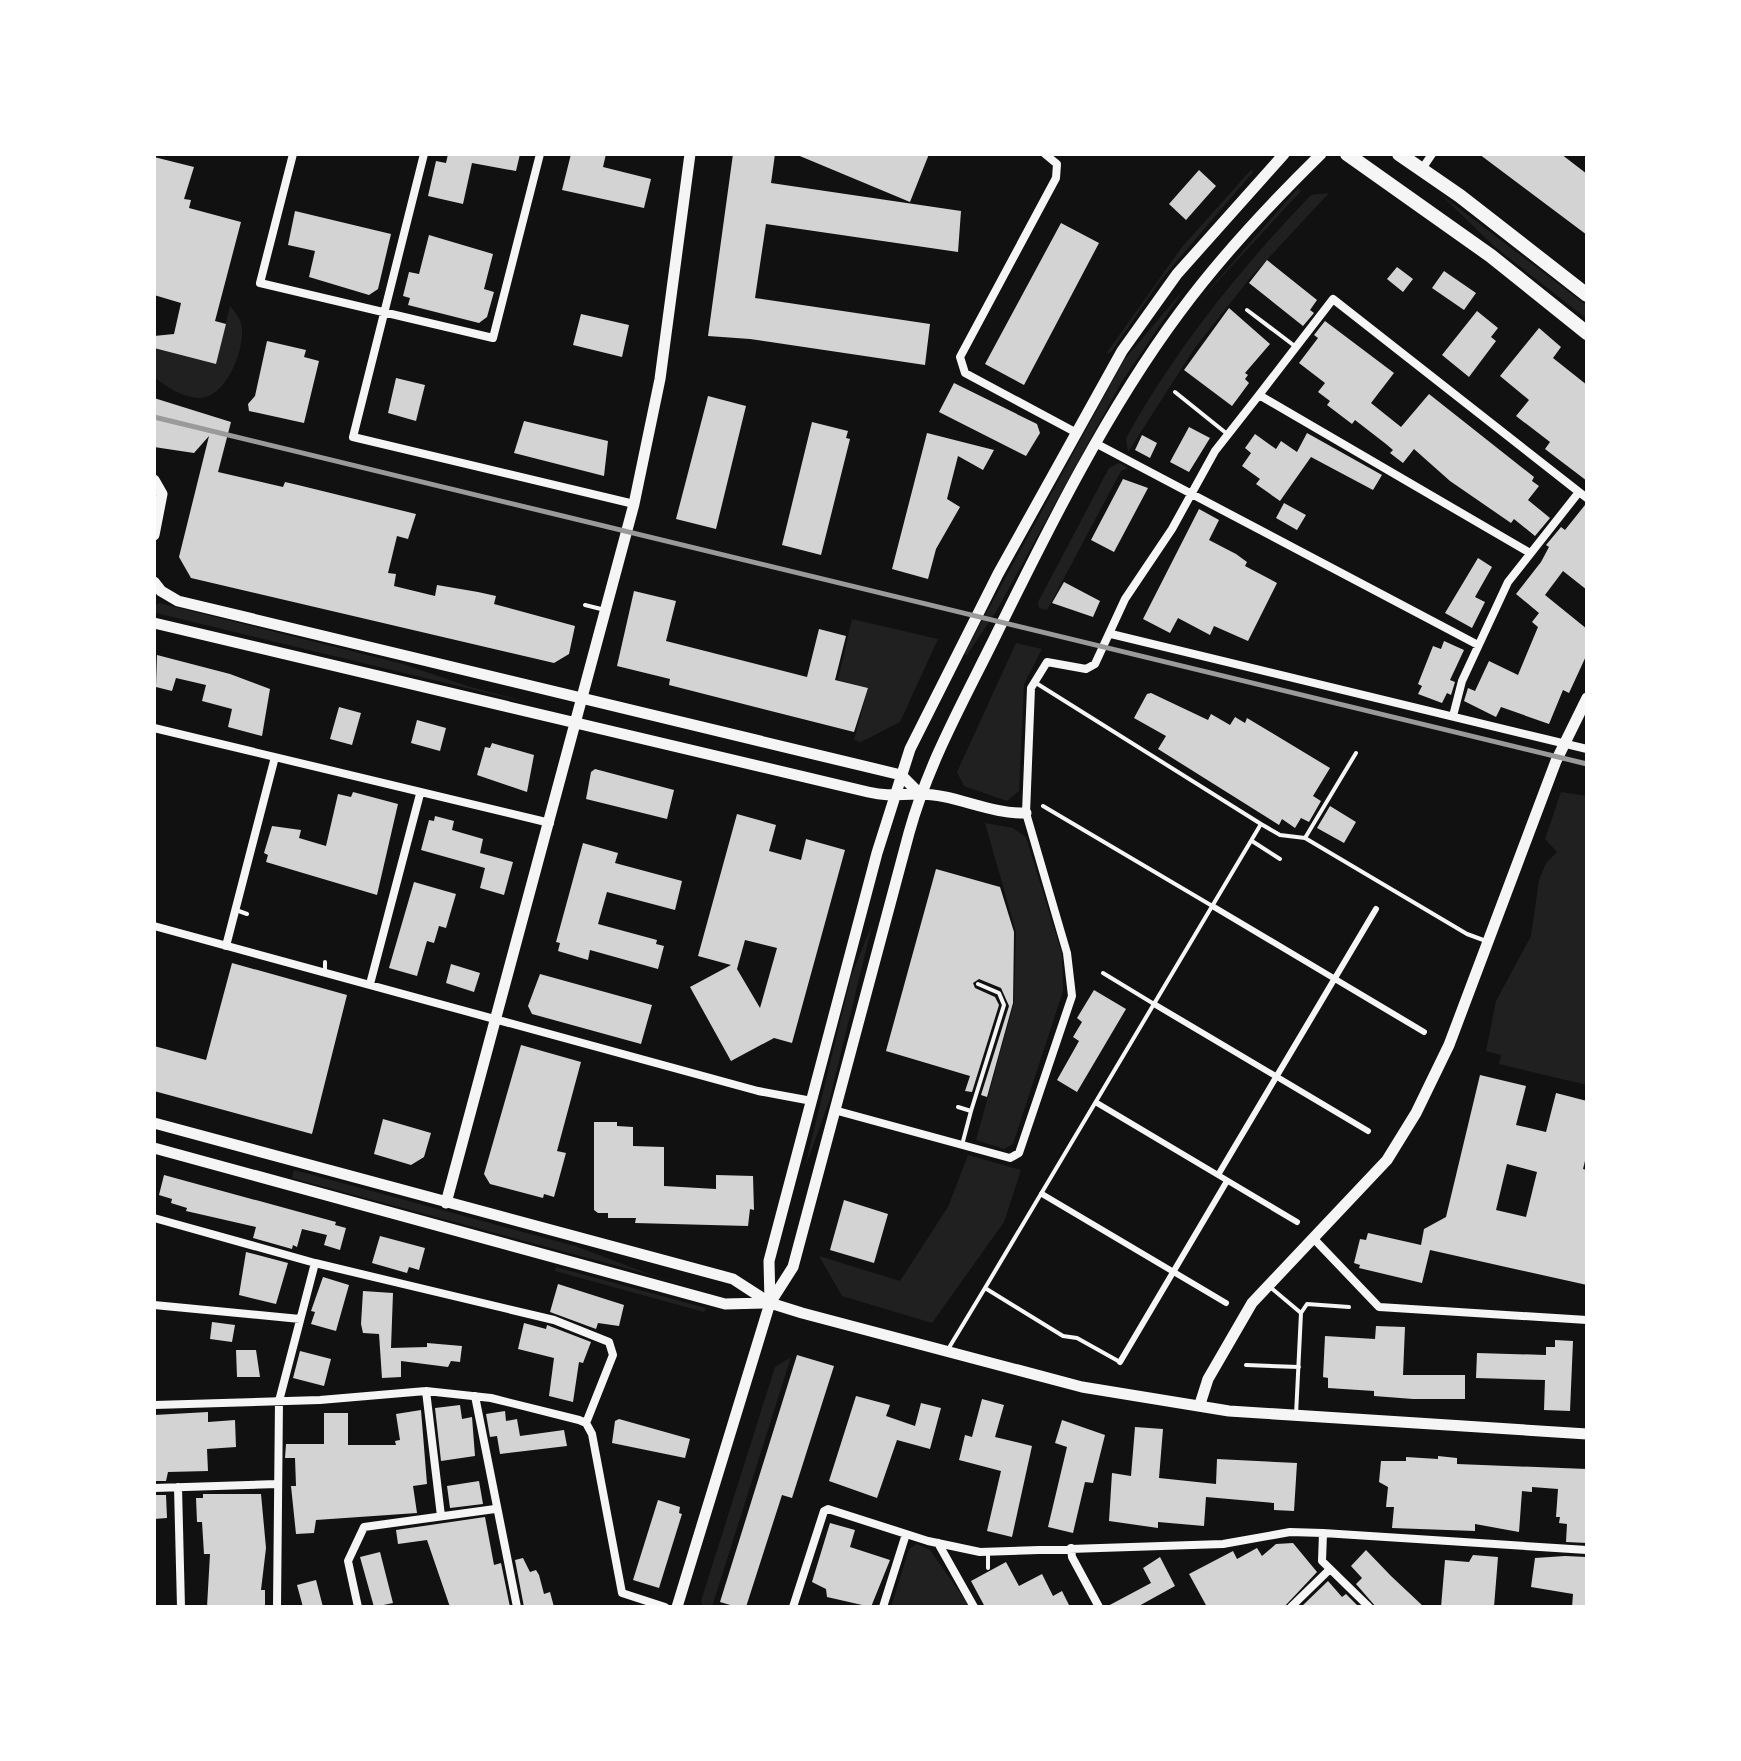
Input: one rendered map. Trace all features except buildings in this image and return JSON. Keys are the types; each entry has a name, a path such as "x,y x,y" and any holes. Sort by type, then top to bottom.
{"main road":[{"path":"1347,154 1491,256 1587,333"},
{"path":"1399,154 1587,295"}],"street":[{"path":"293,154 260,283 493,338 540,154"},
{"path":"424,154 353,437 634,504"},
{"path":"446,1203 578,723 634,504 660,379 690,154"},
{"path":"1045,154 1057,164 1056,178 960,357 965,373 1075,432"},
{"path":"770,1303 769,1261 893,798 910,749 961,644 1122,351 1169,284 1284,154"},
{"path":"677,1607 770,1303 793,1267 920,794 1008,611 1130,386 1192,295 1259,216 1321,154"},
{"path":"1422,169 1432,154"},
{"path":"834,1110 944,1145 962,1146 1010,1158 1019,1153 1072,996 1067,953 1026,813 1031,688 1043,666 1052,661 1091,667 1111,634 1125,599 1172,529 1190,494 1228,435 1333,299 1583,495 1508,582 1462,681 1453,716"},
{"path":"1259,395 1483,529 1530,553"},
{"path":"1097,444 1478,645"},
{"path":"154,480 162,494 154,535"},
{"path":"154,587 178,601 901,775 920,794"},
{"path":"154,623 893,798 920,794 994,811 1026,813"},
{"path":"1111,634 1587,749"},
{"path":"1200,1404 1208,1379 1238,1324 1268,1285 1315,1240 1387,1160 1416,1113 1449,1045 1563,743 1587,698"},
{"path":"154,728 550,824"},
{"path":"226,946 275,757"},
{"path":"370,984 420,794"},
{"path":"1214,907 1424,1032"},
{"path":"1218,1175 1376,909"},
{"path":"154,926 226,946 325,967 370,984 758,1091 812,1101"},
{"path":"1154,1004 1368,1131"},
{"path":"1097,1103 1297,1222"},
{"path":"154,1123 733,1279 770,1303"},
{"path":"154,1148 725,1304 770,1303 1082,1387 1229,1411 1587,1434"},
{"path":"1120,1362 1227,1181"},
{"path":"1042,1194 1226,1303"},
{"path":"154,1218 315,1263 554,1320 609,1342 613,1355 586,1423"},
{"path":"1315,1240 1379,1307 1587,1320"},
{"path":"277,1607 279,1401 315,1263"},
{"path":"154,1305 300,1319"},
{"path":"154,1405 279,1401 426,1391 475,1396 586,1423 592,1434 622,1593 665,1607"},
{"path":"426,1391 441,1516"},
{"path":"475,1396 495,1509 517,1607"},
{"path":"154,1488 277,1484"},
{"path":"178,1487 181,1607"},
{"path":"358,1607 348,1561 364,1527 495,1509"},
{"path":"793,1607 824,1511 938,1543 988,1552 1223,1544 1290,1532 1587,1550"},
{"path":"1323,1533 1322,1561 1369,1607"},
{"path":"883,1607 906,1534"},
{"path":"938,1543 974,1607"},
{"path":"1071,1548 1072,1557 1099,1607"},
{"path":"1291,1607 1329,1570"}],"lane":[{"path":"1247,310 1296,347"},
{"path":"1175,392 1228,435"},
{"path":"585,605 607,610"},
{"path":"1034,682 1280,835 1305,838 1467,934 1486,941"},
{"path":"1305,838 1356,753"},
{"path":"1043,806 1214,907"},
{"path":"947,1351 1261,824"},
{"path":"1252,841 1280,859"},
{"path":"236,910 247,914"},
{"path":"1103,973 1154,1004"},
{"path":"962,1146 1004,1005 999,993 978,984"},
{"path":"958,1107 971,1111"},
{"path":"1268,1285 1301,1313"},
{"path":"985,1288 1063,1336 1077,1338 1120,1362"},
{"path":"1296,1416 1301,1313 1307,1304 1349,1307"},
{"path":"154,1305 154,1312"},
{"path":"1246,1365 1299,1367"},
{"path":"988,1552 988,1568"}],"shaded area":[{"path":"1251,170 1253,172 1160,281 1112,351 1106,354 1182,247"},
{"path":"1298,188 1301,191 1194,307"},
{"path":"1329,193 1250,278 1194,349 1128,452 1126,438 1166,372 1211,310 1311,195"},
{"path":"1439,193 1587,305 1587,319 1495,247"},
{"path":"1185,288 1121,383 997,610 967,655 964,654 1124,360"},
{"path":"230,306 241,322 242,338 231,372 217,390 199,398 186,396 154,377 154,348 216,364"},
{"path":"1119,463 1128,468 1121,471 1047,610 1039,608 1038,602 1109,468"},
{"path":"159,603 403,664 467,686 541,706 156,613 154,607"},
{"path":"852,619 938,639 900,722 861,742 854,740 868,688 838,680"},
{"path":"1016,643 1042,649 1024,684 1019,791 1007,801 964,786 957,772"},
{"path":"1561,792 1587,796 1587,1085 1499,1064 1501,1055 1486,1051 1496,1001 1531,936 1539,880 1546,863 1557,852 1545,839"},
{"path":"985,823 1013,828 1026,837 1062,954 1063,991 1013,1144 1004,1149 976,1140 1014,1003 1016,932"},
{"path":"872,925 829,1102 805,1167 851,976"},
{"path":"968,1155 1021,1170 1004,1222 932,1323 842,1296 819,1256 900,1281 948,1207"},
{"path":"294,1170 575,1246 649,1274 721,1294 292,1178"},
{"path":"556,1267 706,1308 704,1312 555,1271"},
{"path":"791,1357 712,1607 703,1607 701,1601 775,1367"},
{"path":"917,1544 930,1550 970,1607 891,1607 909,1549"}],"railway":[{"path":"154,417 1587,764"}]}
